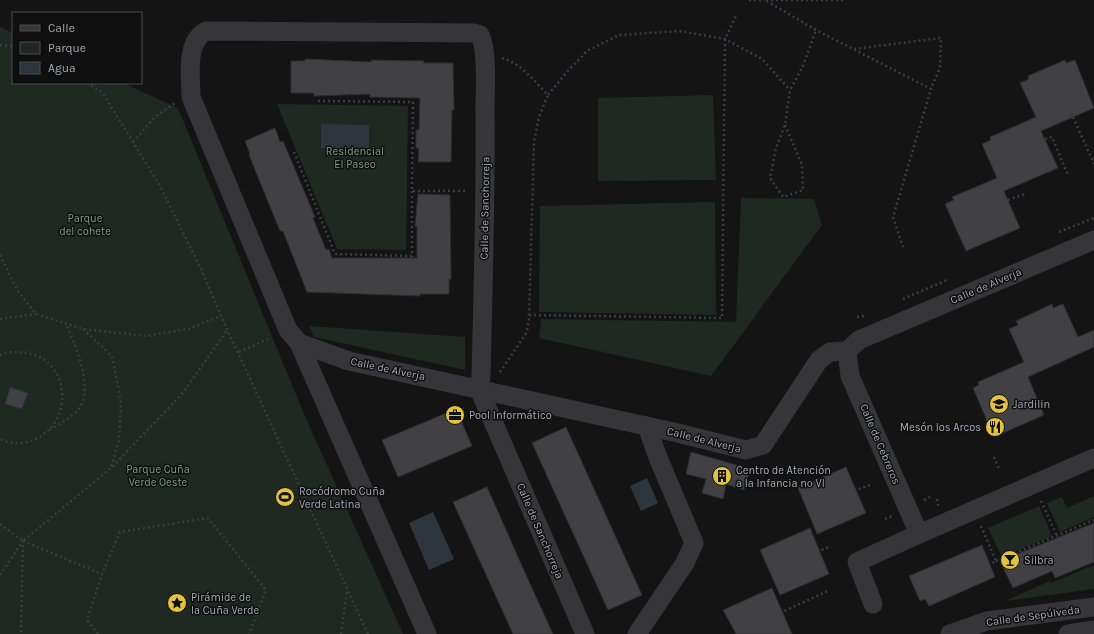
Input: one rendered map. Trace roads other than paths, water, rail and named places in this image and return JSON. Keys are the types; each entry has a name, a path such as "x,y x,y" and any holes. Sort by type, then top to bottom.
{"street":[{"name":"Calle de Sanchorreja","path":"299,343 288,330 191,97 191,61 194,42 199,34 206,31 474,33 480,35 483,41 485,76 486,179 481,376 478,390 585,634"},
{"name":"Calle de Alverja","path":"299,343 349,360 478,390 647,426 746,450 763,445 819,360 830,352 847,351 859,340 1094,240"},
{"path":"299,343 427,634"},
{"name":"Calle de Cebreros","path":"847,351 850,376 919,534"},
{"path":"637,634 685,563 694,543 657,455 647,426"},
{"path":"872,604 857,562 1094,458"},
{"name":"Calle de Sepúlveda","path":"950,634 986,621 1094,607"},
{"name":"Calle de Sepúlveda","path":"1068,634 1094,630"}],"water":[{"path":"321,124 369,125 369,149 321,148"},
{"path":"647,478 658,503 641,511 630,486"},
{"path":"433,512 454,559 429,570 409,523"}],"place":[{"name":"Jardilin","path":"999,404"},
{"name":"Pool Informático","path":"455,415"},
{"name":"Mesón los Arcos","path":"995,427"},
{"name":"Centro de Atención a la Infancia nº VI","path":"722,476"},
{"name":"Rocódromo Cuña Verde Latina","path":"285,497"},
{"name":"Silbra","path":"1010,560"},
{"name":"Pirámide de la Cuña Verde","path":"177,603"}],"park label":[{"name":"Residencial El Paseo","path":"355,157"},
{"name":"Parque del cohete","path":"85,224"},
{"name":"Parque Cuña Verde Oeste","path":"158,475"}]}
